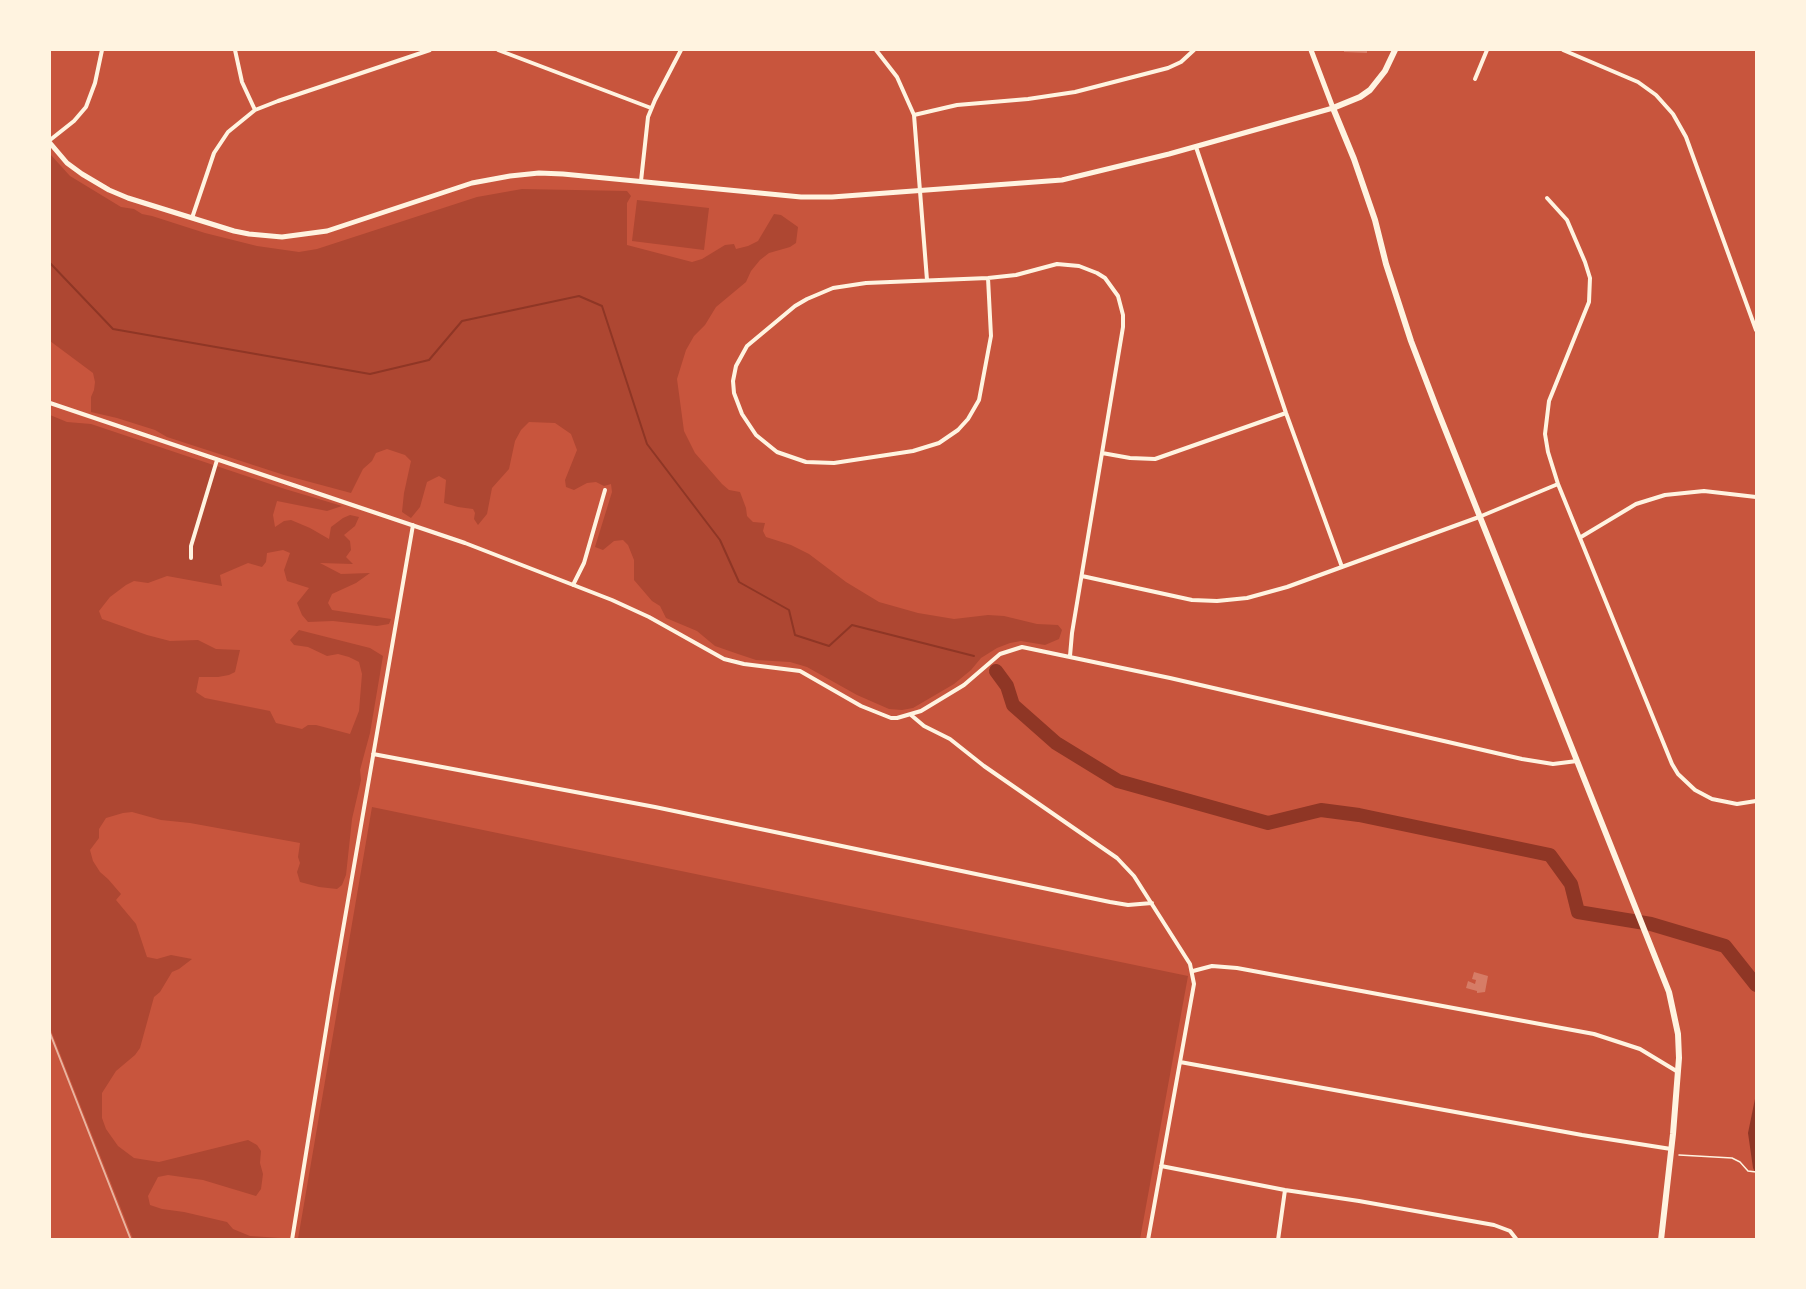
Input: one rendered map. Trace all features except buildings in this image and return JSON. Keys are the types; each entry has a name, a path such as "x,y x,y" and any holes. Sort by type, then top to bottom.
{"main road":[{"path":"1395,50 1385,71 1370,90 1360,97 1333,108 1375,220 1386,264 1411,341 1669,992 1675,1018 1679,1058 1662,1239"}],"street":[{"path":"102,50 95,83 86,107 74,121 50,141 67,163 109,190 192,218 268,237 299,236 344,226 472,183 510,176 563,174 801,197 832,197 1062,180 1196,147 1333,108 1311,50"},
{"path":"236,50 242,82 255,110"},
{"path":"192,218 214,153 228,132 255,110 278,100 430,50"},
{"path":"498,50 651,108"},
{"path":"641,181 645,135 651,108 681,50"},
{"path":"876,50 900,82 914,115 927,280"},
{"path":"914,115 957,105 1052,97 1084,90 1168,68 1181,62 1194,50"},
{"path":"1475,79 1487,50"},
{"path":"1563,50 1638,82 1656,95 1673,114 1686,137 1756,330"},
{"path":"1196,147 1286,413 1342,567"},
{"path":"1547,198 1567,220 1590,278 1588,302 1549,401 1545,434 1552,468 1678,774 1695,790 1712,799 1737,804 1756,801"},
{"path":"988,278 991,336 982,389 968,419 951,436 939,443 913,451 818,464 788,457 767,445 746,422 736,402 733,381 740,357 754,340 795,306 833,288 866,283 988,278 1016,275 1046,266 1064,264 1079,266 1097,273 1113,287 1121,306 1123,327 1070,656"},
{"path":"50,403 465,543 649,617 724,659 744,664 800,671 873,711 897,718 921,711 964,685 994,659 1010,649 1027,647 1522,759 1553,764 1577,761"},
{"path":"1102,453 1130,458 1155,459 1286,413"},
{"path":"191,558 191,546 217,460"},
{"path":"1082,576 1175,597 1217,601 1266,594 1479,517 1558,484"},
{"path":"573,585 587,554 605,490"},
{"path":"1581,537 1636,504 1665,495 1704,491 1756,497"},
{"path":"292,1239 413,525"},
{"path":"911,715 924,726 950,739 984,766 1117,858 1134,876 1178,943 1193,971 1194,984 1148,1239"},
{"path":"373,754 655,807 1110,902 1128,905 1152,903"},
{"path":"1193,971 1212,966 1237,968 1594,1034 1640,1049 1678,1072"},
{"path":"1179,1062 1581,1135 1672,1149"},
{"path":"1161,1166 1285,1190 1494,1225 1510,1231 1517,1239"},
{"path":"1278,1239 1285,1190"}],"path":[{"path":"1675,1160 1676,1154 1732,1158 1740,1162 1748,1171 1756,1172"}],"shaded area":[{"path":"50,154 70,176 121,207 134,209 142,214 205,233 257,246 299,252 317,249 477,197 522,189 627,191 631,196 627,203 627,245 692,262 702,259 725,245 734,244 736,249 758,241 774,214 781,215 798,227 796,243 769,253 760,260 746,282 716,307 686,350 677,379 684,431 695,453 722,484 729,490 740,492 747,516 753,522 765,523 763,531 766,537 809,554 846,582 879,602 918,613 954,619 988,615 1004,616 1037,624 1058,625 1062,630 1059,639 1045,645 1021,641 997,648 981,658 954,684 913,708 889,709 857,695 807,667 790,662 756,660 738,654 715,646 697,631 666,618 660,606 652,601 634,580 634,560 628,545 623,540 614,541 603,550 595,547 612,492 611,484 604,486 596,482 587,483 574,490 566,487 565,480 577,450 571,434 555,423 529,422 521,430 515,441 509,469 492,488 487,514 478,525 474,519 473,509 444,503 446,480 439,476 427,482 420,507 411,518 402,512 411,461 405,455 387,449 376,453 372,461 363,469 351,493 284,475 167,437 155,430 91,412 91,397 95,382 93,373 50,341"},
{"path":"637,200 709,208 704,250 632,241"},
{"path":"50,415 67,422 91,424 342,506 327,511 277,501 273,515 275,527 284,521 291,520 329,539 331,527 343,518 350,515 359,517 355,526 344,535 350,541 351,550 346,557 353,564 320,563 341,574 370,573 356,583 332,594 328,603 332,610 391,619 389,624 377,626 333,621 308,622 297,603 309,588 287,581 284,570 290,553 283,550 267,553 266,562 262,567 248,563 220,575 222,586 167,576 148,583 134,581 110,597 99,611 102,619 147,635 170,641 198,640 216,649 240,650 235,672 218,677 199,677 196,692 205,698 270,711 276,723 302,729 308,725 316,725 350,734 359,711 362,674 359,662 349,657 338,654 327,656 308,647 294,645 290,640 299,630 370,648 383,656 370,733 360,770 361,780 352,819 346,875 342,885 337,889 300,882 297,872 300,863 298,857 300,843 161,820 132,812 106,818 99,829 99,838 90,850 93,861 100,872 121,894 116,900 136,924 147,957 157,959 171,955 192,959 172,972 160,992 154,997 140,1048 116,1071 102,1093 102,1118 106,1129 118,1146 134,1158 159,1162 248,1140 257,1145 261,1151 260,1163 263,1174 261,1189 256,1196 203,1180 168,1175 158,1177 148,1196 150,1205 227,1222 233,1229 250,1236 281,1239 133,1239 50,1028"},
{"path":"372,807 1188,976 1140,1239 298,1239"},
{"path":"1756,1094 1756,1174 1748,1133"}],"waterway":[{"path":"50,263 113,329 370,374 429,360 462,321 579,296 602,306 647,444 720,540 739,582 789,610 795,635 829,646 852,625 974,656"},
{"path":"996,671 1007,686 1013,705 1056,743 1118,781 1268,823 1321,810 1359,815 1550,855 1571,884 1578,912 1651,924 1725,946 1756,985"}],"railway":[{"path":"50,1033 131,1240"}]}
